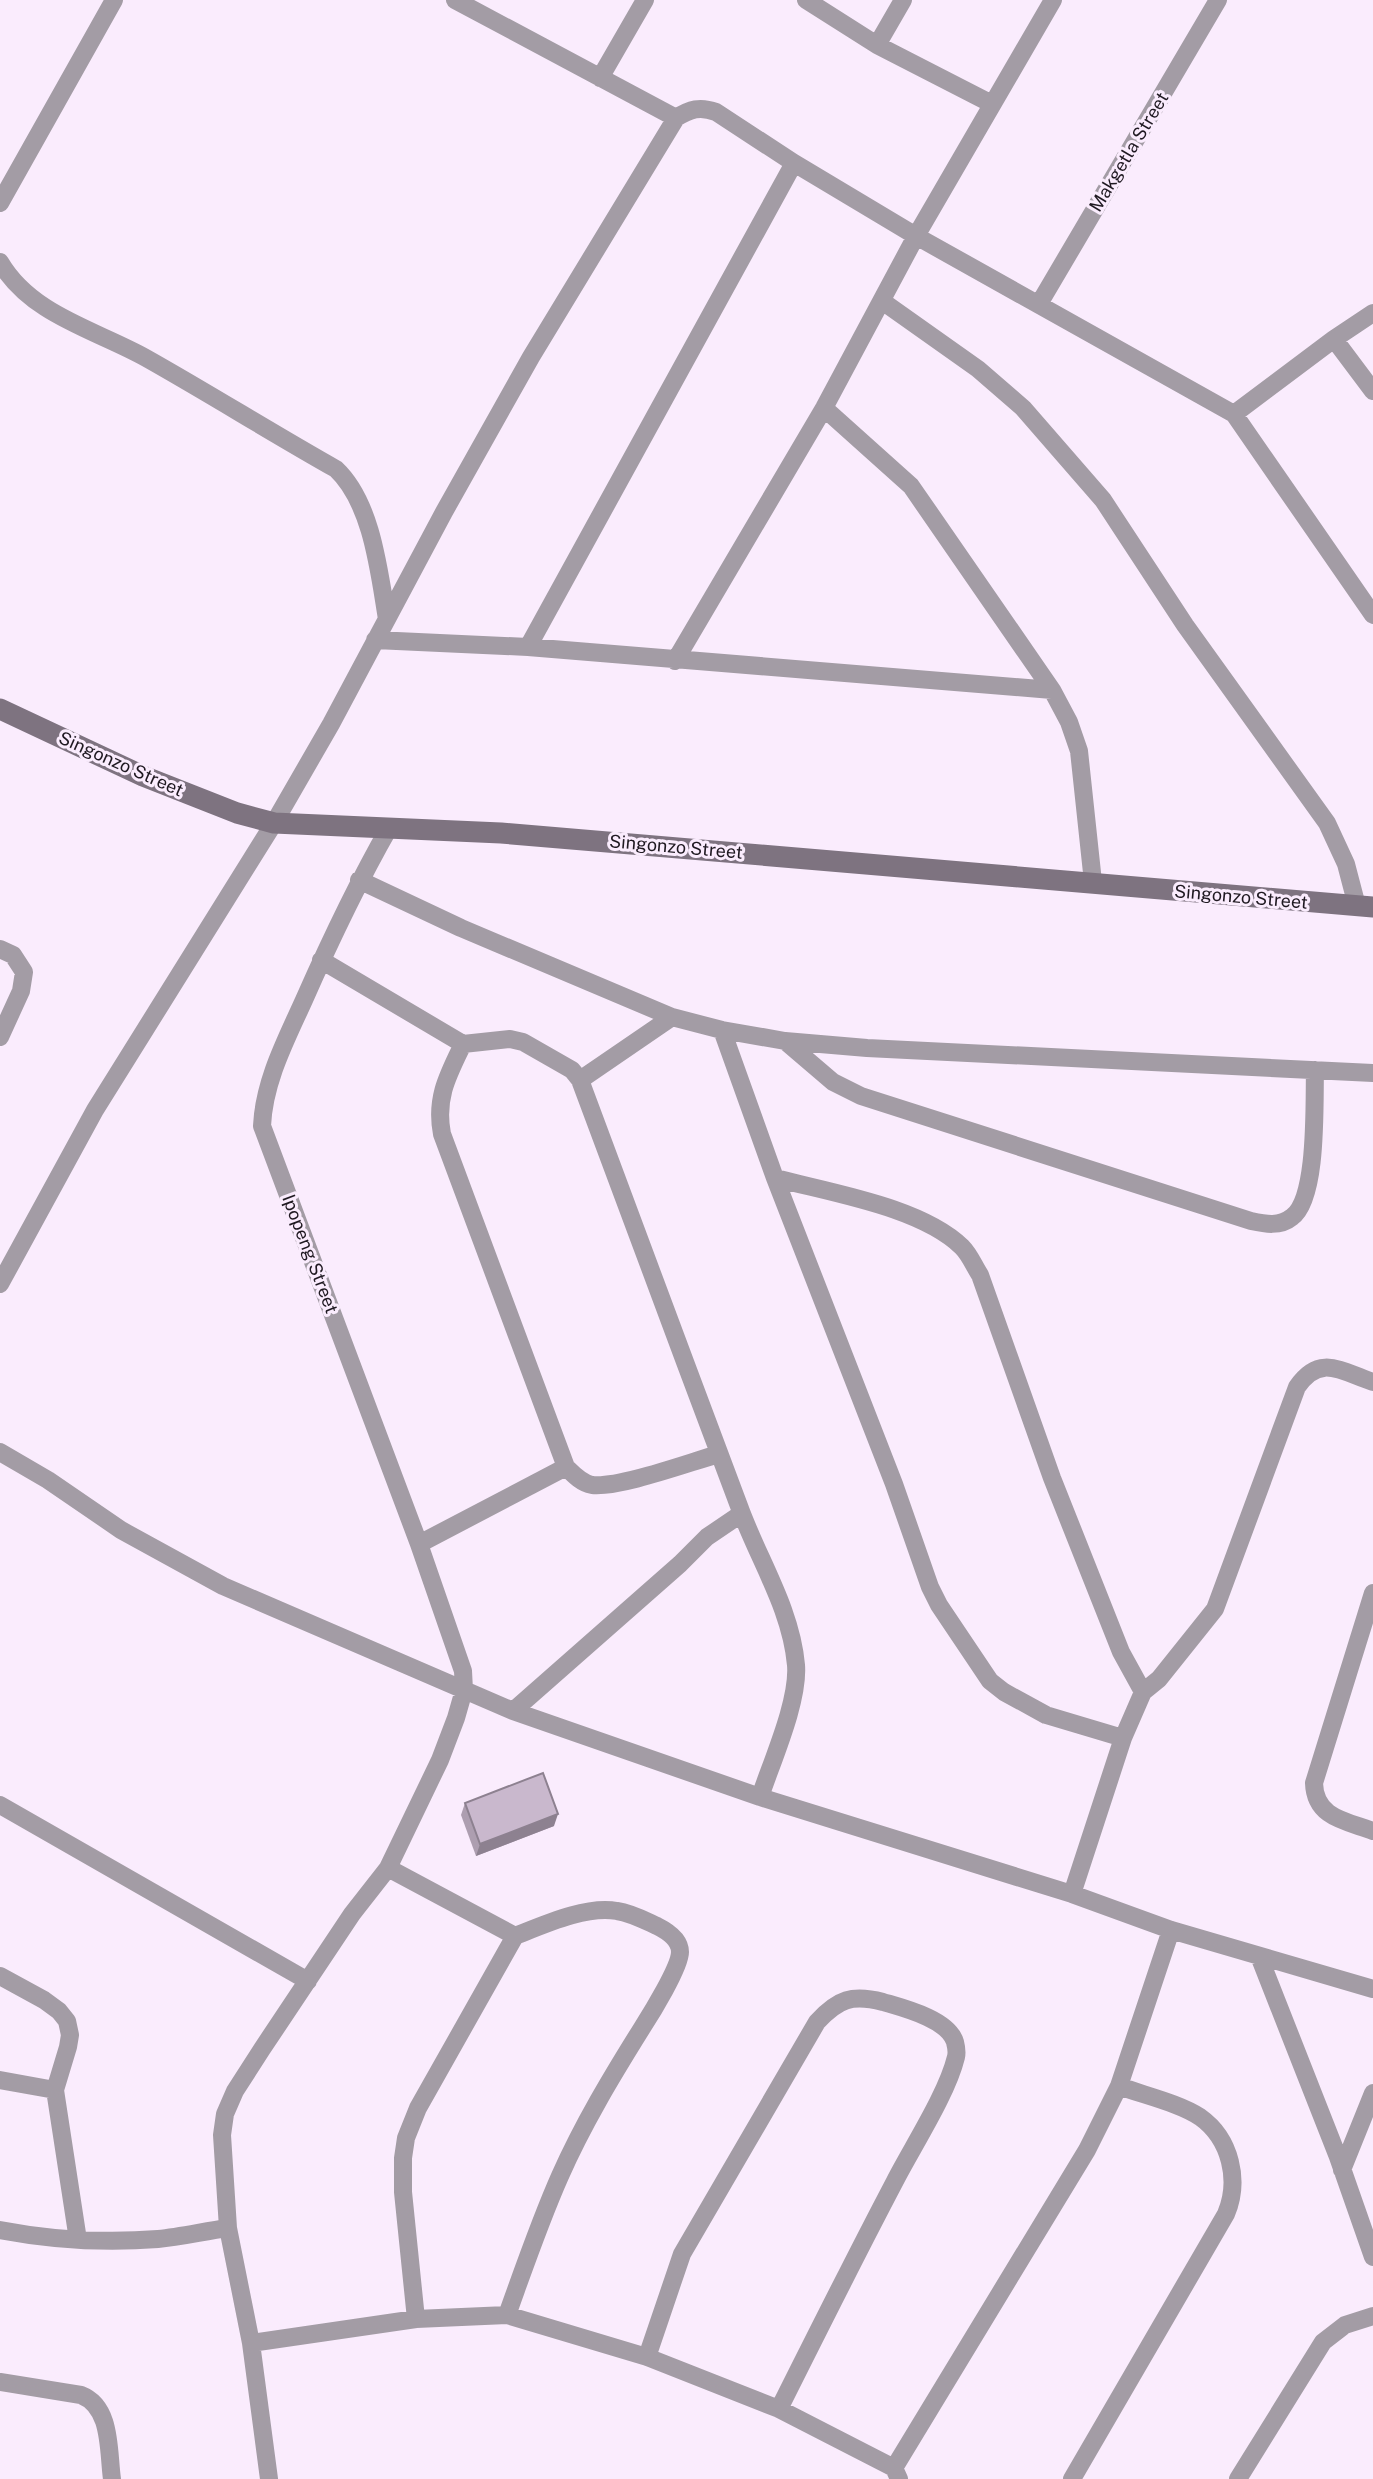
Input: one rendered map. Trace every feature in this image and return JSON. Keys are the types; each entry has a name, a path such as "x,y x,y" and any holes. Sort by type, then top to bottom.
{"street":[{"path":"0,203 114,0"},
{"path":"600,78 645,0"},
{"path":"806,0 877,45 992,104"},
{"path":"877,45 902,0"},
{"path":"675,661 824,408 916,236 1053,0"},
{"name":"Makgetla Street","path":"1039,304 1218,0"},
{"path":"459,1 676,118"},
{"path":"0,1284 95,1110 274,823 531,357 676,118 695,109 716,112 794,163 916,236 1234,414 1373,615"},
{"path":"528,647 794,163"},
{"path":"0,262 8,276 25,293 57,315 142,356 336,469 348,480 358,496 380,579 387,619"},
{"path":"882,301 978,369 1023,408 1103,499 1185,625 1326,823 1365,907"},
{"path":"1234,414 1373,313"},
{"path":"1334,339 1373,391"},
{"path":"824,408 911,486 1052,690 1069,722 1079,751 1093,883"},
{"path":"375,640 528,647 1052,690"},
{"name":"Singonzo Street","path":"0,709 143,776 237,813 274,823 501,833 1365,907"},
{"name":"Ipopeng Street","path":"389,828 359,880 273,1072 263,1104 262,1126 419,1544 463,1671 464,1690"},
{"path":"359,880 461,928 672,1017 722,1030 785,1041 867,1048 1373,1073"},
{"path":"0,949 13,955 24,972 24,982 0,1037"},
{"path":"321,960 463,1044 510,1039 523,1042 572,1070 580,1080 741,1514 780,1600 793,1646 796,1668 791,1703 760,1797"},
{"path":"580,1080 672,1017"},
{"path":"722,1030 775,1178 939,1605 990,1681 1004,1692 1046,1715 1124,1738"},
{"path":"785,1041 833,1082 861,1096 1251,1221 1272,1225 1292,1218 1304,1202 1307,1192 1310,1181 1315,1070"},
{"path":"463,1044 441,1094 438,1115 442,1134 566,1466 575,1476 593,1485 634,1478 719,1454"},
{"path":"775,1178 901,1212 928,1222 948,1234 965,1250 980,1275 1052,1478 1121,1652 1143,1692"},
{"path":"1072,1894 1124,1738 1143,1692 1159,1679 1215,1609 1297,1387 1304,1377 1318,1367 1326,1366 1373,1382"},
{"path":"0,1452 48,1480 121,1530 223,1586 513,1711 760,1797 1072,1894 1171,1930 1373,1989"},
{"path":"419,1544 566,1466"},
{"path":"513,1711 707,1537 741,1514"},
{"path":"1373,1592 1314,1783 1314,1795 1322,1809 1373,1831"},
{"path":"269,2479 251,2343 228,2228 222,2135 225,2114 235,2091 352,1914 388,1868 440,1760 464,1690"},
{"path":"0,1805 308,1981"},
{"path":"388,1868 515,1936"},
{"path":"416,2319 403,2192 403,2158 406,2137 418,2108 515,1936 587,1912 615,1910 642,1918 676,1940 680,1951 677,1962 648,2018 604,2089 561,2174 536,2233 507,2315"},
{"path":"251,2343 416,2319 507,2315 647,2357 779,2409 896,2473 1087,2150 1119,2086 1171,1930"},
{"path":"1259,1956 1373,2258"},
{"path":"0,1976 44,2000 67,2021 70,2035 68,2047 55,2090 78,2240"},
{"path":"647,2357 682,2254 817,2022 827,2010 850,1998 866,1998 937,2021 955,2040 957,2055 943,2090 843,2278 779,2409"},
{"path":"0,2080 55,2090"},
{"path":"1072,2479 1233,2199 1234,2186 1229,2158 1211,2126 1198,2116 1119,2086"},
{"path":"1342,2170 1373,2093"},
{"path":"0,2230 78,2240 160,2239 228,2228"},
{"path":"1238,2479 1323,2342 1345,2325 1373,2316"},
{"path":"0,2382 89,2398 101,2412 105,2424 112,2479"}],"building":[{"path":"543,1773 558,1814 480,1844 465,1803"}]}
